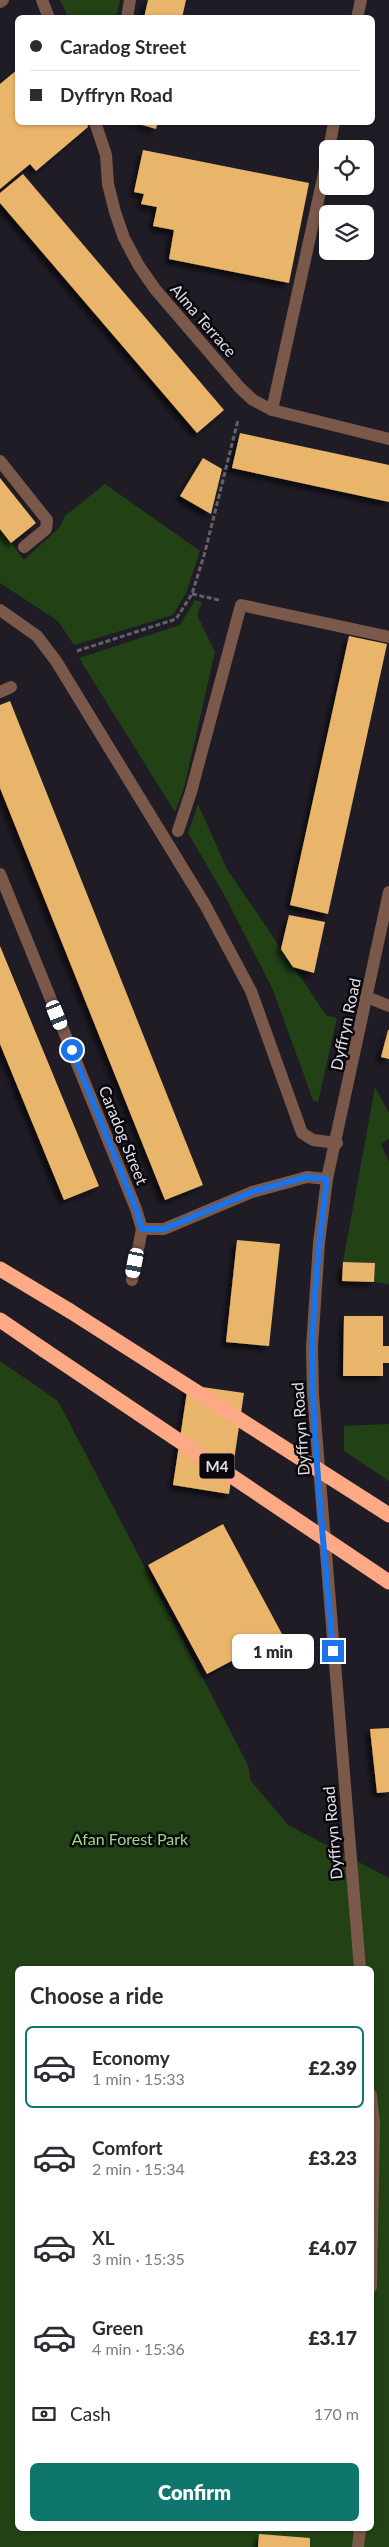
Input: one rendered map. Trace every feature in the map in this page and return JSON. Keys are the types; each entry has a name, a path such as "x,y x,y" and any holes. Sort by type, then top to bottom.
{"highway":[{"path":"0,1269 70,1311 389,1515"},
{"name":"M4","path":"0,1320 389,1582"}],"street":[{"path":"42,0 48,15"},
{"path":"128,15 130,0"},
{"path":"358,15 361,0"},
{"name":"Alma Terrace","path":"96,125 106,155 108,184 115,212 124,238 139,266 155,289 244,391 253,400 272,410 389,439"},
{"path":"331,140 333,125"},
{"path":"272,410 319,195"},
{"path":"0,461 47,520 46,529 24,547"},
{"path":"178,831 191,792 241,605 389,637"},
{"path":"0,610 37,636 56,661 204,903 251,991 302,1133 313,1140 337,1143"},
{"name":"Caradog Street","path":"0,874 136,1209 142,1229"},
{"name":"Dyffryn Road","path":"360,1966 313,1394 312,1347 318,1243 327,1179 337,1143 389,892"},
{"path":"367,997 389,1006"},
{"path":"132,1280 142,1229 164,1229 252,1192 306,1177 327,1179"},
{"path":"358,2547 360,2531"}],"path":[{"path":"56,661 86,647 176,619 192,594 206,552 244,391"}],"green space":[{"path":"60,0 120,0 117,15 67,15"},
{"path":"105,484 200,551 186,593 173,615 74,645 58,621 0,583 0,529 24,560 59,528 65,516"},
{"path":"195,600 202,602 197,615 215,652 184,788 175,812 79,658 180,625"},
{"path":"198,804 227,869 326,1015 337,1018 318,1102 313,1100 273,990 226,898 188,833"},
{"path":"375,1087 389,1113 389,1139 381,1144 389,1162 389,1284 374,1282 375,1263 343,1262"},
{"name":"Afan Forest Park","path":"0,1361 58,1401 248,1765 251,1781 288,1825 389,1878 389,2547 0,2547"},
{"path":"389,1424 389,1481 344,1451 344,1426"}],"building":[{"path":"148,0 186,0 183,15 145,15"},
{"path":"15,72 15,125 88,125 88,127 36,171 30,164 0,189 0,84"},
{"path":"142,125 157,125 156,129"},
{"path":"143,150 309,183 289,283 169,259 174,230 153,226 157,207 141,204 144,194 134,192"},
{"path":"23,174 224,410 197,433 0,203 0,193"},
{"path":"240,433 389,465 389,502 232,468"},
{"path":"203,458 222,469 211,514 180,496"},
{"path":"0,478 36,523 11,543 0,529"},
{"path":"349,636 387,644 328,914 290,905"},
{"path":"10,701 203,1185 165,1200 0,788 0,705"},
{"path":"289,915 325,922 314,973 293,967 281,949"},
{"path":"0,946 99,1186 64,1200 0,1044"},
{"path":"389,1030 389,1059 381,1057"},
{"path":"237,1240 280,1244 269,1346 226,1342"},
{"path":"343,1262 375,1263 374,1282 342,1281"},
{"path":"344,1316 383,1316 383,1346 389,1346 389,1363 383,1363 383,1376 343,1376"},
{"path":"188,1385 244,1393 229,1494 173,1485"},
{"path":"223,1524 282,1634 207,1674 148,1565"},
{"path":"389,1728 389,1792 377,1793 370,1729"},
{"path":"259,2534 310,2538 310,2547 258,2547"}],"route":[{"path":"72,1050 136,1209 142,1229 164,1229 252,1192 306,1177 327,1179 318,1243 312,1347 313,1394 333,1651"}]}
